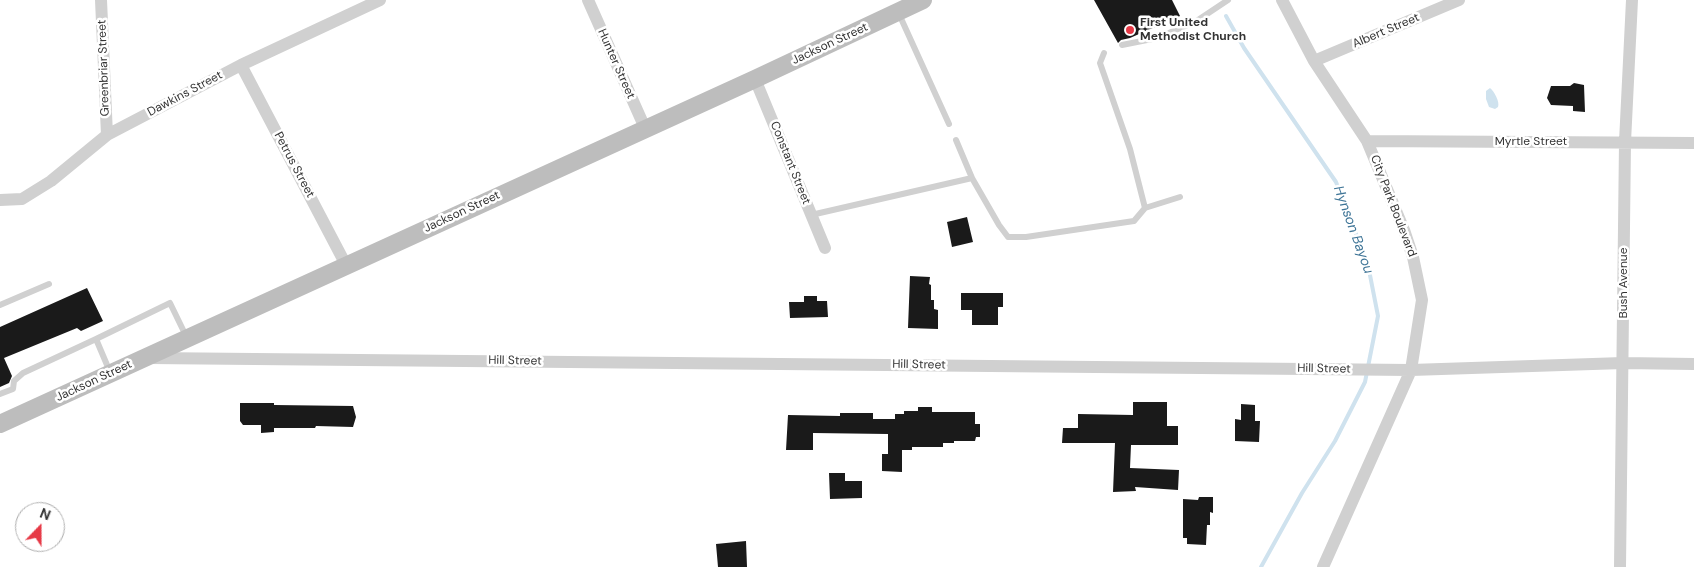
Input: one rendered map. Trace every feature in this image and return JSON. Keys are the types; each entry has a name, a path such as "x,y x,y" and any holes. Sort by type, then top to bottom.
{"main road":[{"name":"Jackson Street","path":"1,421 145,358 755,79 892,9 923,0"}],"street":[{"name":"Greenbriar Street","path":"101,0 107,135"},
{"name":"Dawkins Street","path":"0,200 22,199 51,181 107,135 241,65 380,0"},
{"name":"Hunter Street","path":"588,0 645,128"},
{"name":"City Park Boulevard","path":"1282,0 1314,61 1367,142 1404,230 1418,278 1422,300 1411,370 1323,567"},
{"name":"Albert Street","path":"1314,61 1459,0"},
{"name":"Bush Avenue","path":"1620,567 1625,142 1632,0"},
{"name":"Petrus Street","path":"241,65 346,265"},
{"name":"Constant Street","path":"755,79 825,248"},
{"name":"Myrtle Street","path":"1367,142 1694,143"},
{"name":"Hill Street","path":"145,358 1411,370 1623,363 1694,364"}],"lane":[{"path":"1122,45 1157,38 1195,22 1228,0"},
{"path":"892,9 949,124"},
{"path":"1104,53 1100,63 1130,149 1145,208"},
{"path":"956,140 972,178 1008,237 1026,237 1134,221 1145,208 1180,197"},
{"path":"811,215 972,178"},
{"path":"0,305 49,284"},
{"path":"0,394 13,388 14,381 23,374 170,302 187,338"},
{"path":"96,339 111,373"}],"water":[{"path":"1490,88 1498,102 1498,107 1495,109 1489,107 1486,99 1486,91"}],"building":[{"name":"First United Methodist Church","path":"1094,0 1172,0 1180,16 1130,38 1121,40 1118,43"},
{"path":"1574,83 1584,85 1585,112 1573,111 1573,106 1551,105 1547,98 1551,86 1570,86"},
{"path":"967,217 973,242 952,247 947,222"},
{"path":"910,276 930,277 931,300 934,300 934,309 938,310 938,329 908,328"},
{"path":"87,288 103,321 81,331 77,328 4,358 12,376 9,383 0,387 0,327"},
{"path":"961,293 1003,293 1003,307 998,307 998,325 972,325 972,310 961,310"},
{"path":"804,296 817,296 817,301 827,301 828,317 790,318 789,302 804,302"},
{"path":"1133,402 1167,402 1167,426 1178,426 1178,445 1131,445 1130,468 1179,470 1178,490 1135,487 1136,491 1113,492 1115,443 1062,443 1063,428 1078,428 1078,414 1133,415"},
{"path":"240,403 353,406 356,417 353,427 274,428 274,432 261,433 261,425 243,425 240,421"},
{"path":"1241,404 1255,405 1255,421 1260,421 1259,442 1235,441 1235,419 1241,420"},
{"path":"918,407 932,407 932,412 975,412 975,424 980,424 980,437 976,437 975,441 943,443 943,447 912,447 912,450 902,450 902,472 882,471 882,454 888,454 888,434 813,433 813,450 786,450 788,415 840,416 840,413 873,413 873,419 895,419 895,414 904,414 904,411 918,411"},
{"path":"829,473 845,473 845,481 862,481 862,498 830,499"},
{"path":"1199,497 1213,497 1213,513 1210,512 1210,525 1207,525 1206,545 1187,544 1187,538 1183,538 1183,499 1198,500"},
{"path":"746,541 747,567 718,567 716,544"}],"waterway":[{"name":"Hynson Bayou","path":"1226,16 1244,48 1336,182 1368,265 1378,316 1365,382 1335,441 1302,493 1261,567"}],"place":[{"name":"First United Methodist Church","path":"1130,30"}]}
